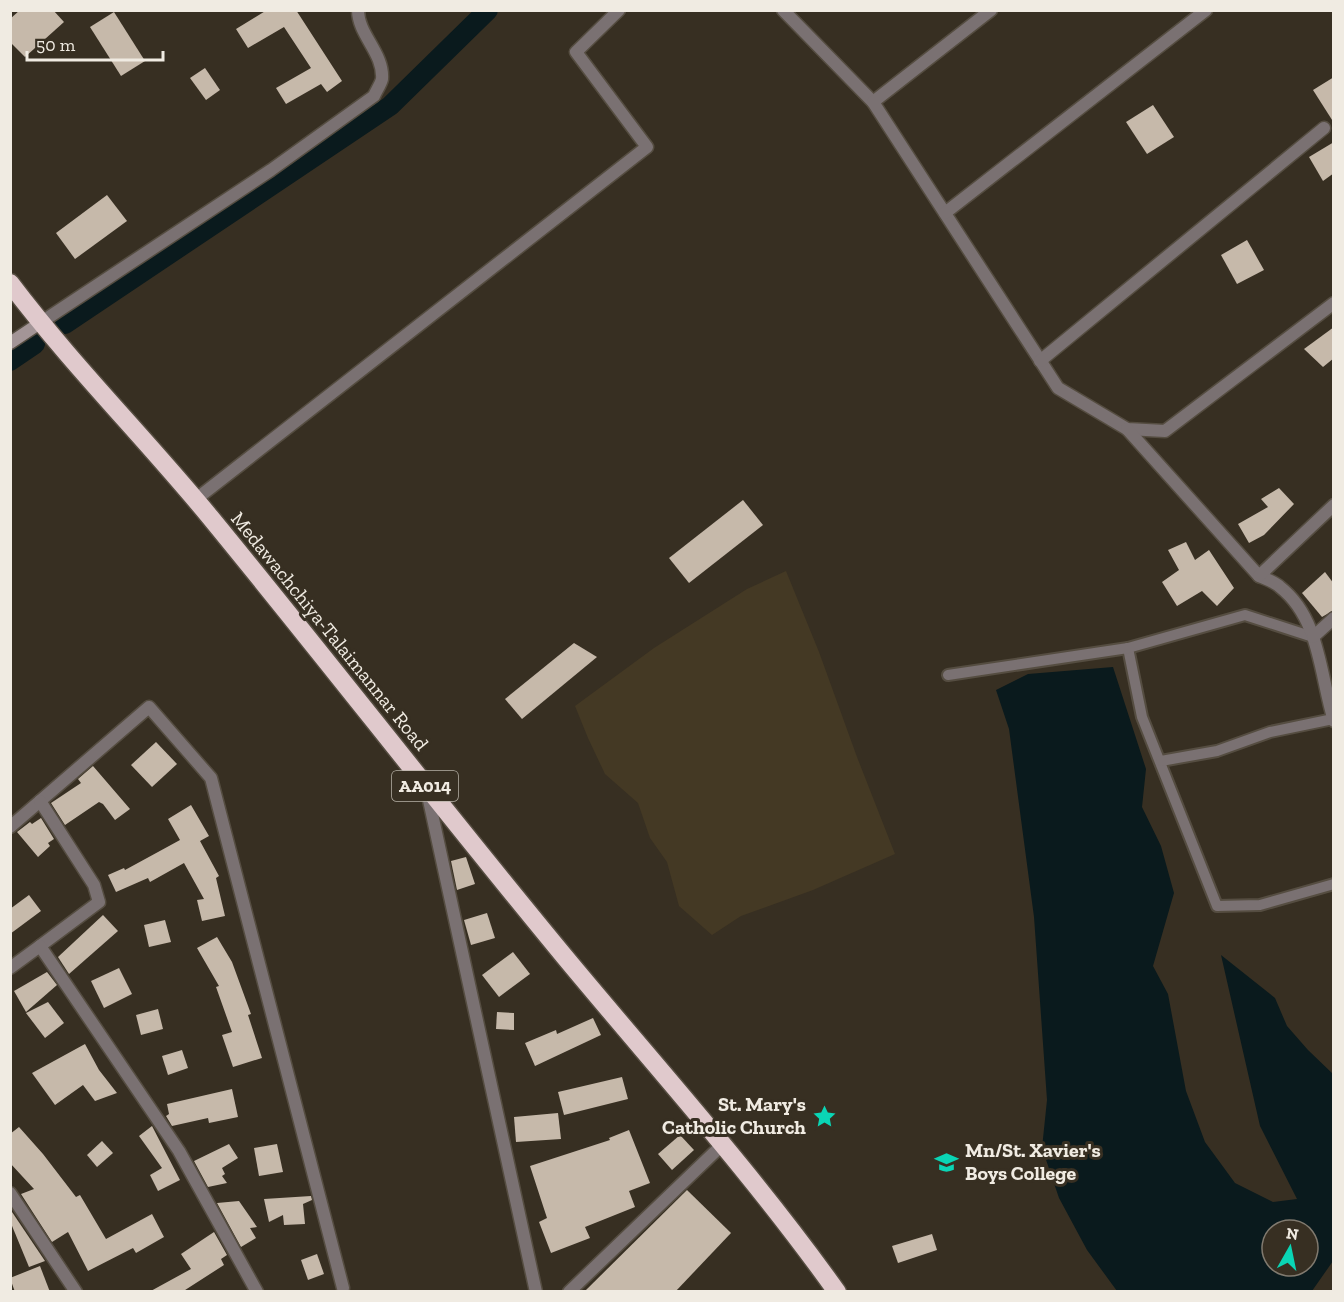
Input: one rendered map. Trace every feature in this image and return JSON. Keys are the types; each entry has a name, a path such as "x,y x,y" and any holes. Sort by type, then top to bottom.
{"highway":[{"name":"Medawachchiya-Talaimannar Road","path":"10,283 40,323 195,500 426,787 722,1145 808,1252 837,1292"}],"street":[{"path":"10,343 271,170 374,96 382,80 379,61 358,20 358,10"},
{"path":"195,500 647,147 576,52 619,10"},
{"path":"783,10 873,102 1058,388 1127,429 1259,576 1280,586 1303,612 1313,637 1333,720"},
{"path":"873,102 991,10"},
{"path":"945,213 1206,10"},
{"path":"1040,361 1324,128"},
{"path":"1127,429 1165,431 1334,303"},
{"path":"1259,576 1334,505"},
{"path":"1313,637 1334,618"},
{"path":"10,827 149,707 211,778 340,1290"},
{"path":"426,787 536,1292"},
{"path":"10,968 99,902 94,885 40,801"},
{"path":"40,946 179,1151 257,1292"},
{"path":"569,1292 722,1145"},
{"path":"10,1193 76,1292"}],"lane":[{"path":"948,675 1128,648 1245,615 1313,637"},
{"path":"1128,648 1142,717 1217,906 1260,905 1334,884"},
{"path":"1161,761 1217,751 1270,732 1333,720"}],"shaded area":[{"path":"786,571 895,854 813,890 741,916 712,935 679,906 667,862 650,838 638,803 605,774 575,706 654,648 747,589"},
{"path":"1113,667 1146,769 1142,807 1161,846 1174,893 1153,966 1168,994 1186,1091 1205,1142 1235,1183 1273,1202 1297,1199 1260,1126 1221,955 1275,998 1287,1026 1333,1074 1333,1261 1312,1291 1117,1291 1087,1250 1059,1198 1042,1148 1047,1100 1034,917 1009,729 996,690 1028,674"}],"building":[{"path":"20,10 53,10 64,22 25,57 10,42 10,19"},
{"path":"267,10 296,10 342,81 327,92 321,84 286,104 276,88 311,68 284,27 248,48 236,29"},
{"path":"114,12 145,61 121,76 90,27"},
{"path":"205,68 220,90 206,100 190,78"},
{"path":"1334,77 1334,123 1313,90"},
{"path":"1153,105 1174,137 1147,154 1126,122"},
{"path":"1334,142 1334,173 1323,181 1309,157"},
{"path":"107,195 127,221 75,259 56,233"},
{"path":"1247,240 1264,270 1237,284 1221,255"},
{"path":"1334,327 1334,358 1323,367 1304,349"},
{"path":"1279,488 1294,504 1264,535 1249,543 1238,524 1268,507 1261,499"},
{"path":"743,500 763,525 689,583 669,558"},
{"path":"1186,542 1195,560 1209,550 1234,588 1217,606 1202,591 1177,606 1162,582 1179,570 1168,550"},
{"path":"1325,572 1334,584 1334,610 1322,617 1302,593"},
{"path":"574,643 597,657 522,719 505,699"},
{"path":"156,742 177,764 152,787 131,765"},
{"path":"93,766 130,809 115,820 99,802 65,825 51,803 81,783 78,779"},
{"path":"191,805 209,836 200,841 219,876 216,878 225,916 202,921 197,900 204,899 184,863 150,882 148,878 116,892 108,875 124,868 125,870 180,840 168,819"},
{"path":"41,818 54,839 48,843 50,846 38,857 17,832 30,822 32,824"},
{"path":"466,857 475,884 457,890 451,861"},
{"path":"29,895 41,911 10,934 10,909"},
{"path":"487,913 495,938 471,945 464,920"},
{"path":"103,915 118,931 69,974 58,957"},
{"path":"165,920 171,942 149,947 144,925"},
{"path":"217,937 232,962 251,1014 248,1015 262,1058 233,1067 222,1035 232,1032 216,987 219,986 197,948"},
{"path":"513,952 530,974 499,997 482,975"},
{"path":"119,968 132,994 104,1008 91,981"},
{"path":"47,972 57,985 26,1012 14,991"},
{"path":"48,1002 64,1023 45,1038 26,1013"},
{"path":"158,1009 163,1029 141,1035 136,1015"},
{"path":"497,1012 514,1013 514,1030 496,1029"},
{"path":"593,1018 601,1035 535,1066 525,1043 556,1030 557,1034"},
{"path":"85,1044 99,1070 117,1093 95,1101 83,1085 55,1105 32,1073"},
{"path":"182,1050 188,1068 168,1075 162,1056"},
{"path":"622,1077 628,1099 564,1115 558,1092"},
{"path":"232,1089 238,1117 209,1123 208,1118 172,1126 166,1116 169,1114 167,1104"},
{"path":"558,1113 561,1139 516,1142 514,1117"},
{"path":"152,1126 180,1180 158,1191 150,1175 162,1168 139,1136"},
{"path":"19,1127 76,1197 80,1195 106,1239 152,1214 164,1237 136,1253 133,1248 88,1271 68,1232 52,1242 21,1194 34,1189 10,1163 10,1134"},
{"path":"629,1130 650,1183 629,1191 635,1207 585,1227 590,1238 551,1253 539,1222 547,1218 530,1166 610,1140 609,1138"},
{"path":"680,1135 694,1150 672,1170 658,1154"},
{"path":"102,1141 113,1153 97,1167 87,1155"},
{"path":"229,1144 238,1158 222,1168 225,1174 222,1176 227,1183 208,1187 194,1161"},
{"path":"277,1144 283,1172 259,1176 254,1148"},
{"path":"687,1190 731,1233 675,1292 584,1292"},
{"path":"311,1196 312,1200 303,1204 305,1224 284,1225 283,1215 269,1222 264,1199"},
{"path":"239,1201 257,1227 250,1228 256,1238 241,1247 217,1203"},
{"path":"10,1209 45,1261 29,1267 10,1221"},
{"path":"214,1232 227,1255 221,1259 224,1265 182,1292 149,1292 191,1269 181,1254"},
{"path":"932,1234 937,1250 898,1263 892,1246"},
{"path":"317,1254 324,1274 308,1280 301,1260"},
{"path":"40,1266 50,1292 15,1292 10,1278"}],"waterway":[{"path":"65,324 390,106 488,10"},
{"path":"10,361 35,344"}],"place":[{"name":"St. Mary's Catholic Church","path":"824,1116"},
{"name":"Mn/St. Xavier's Boys College","path":"947,1162"}]}
